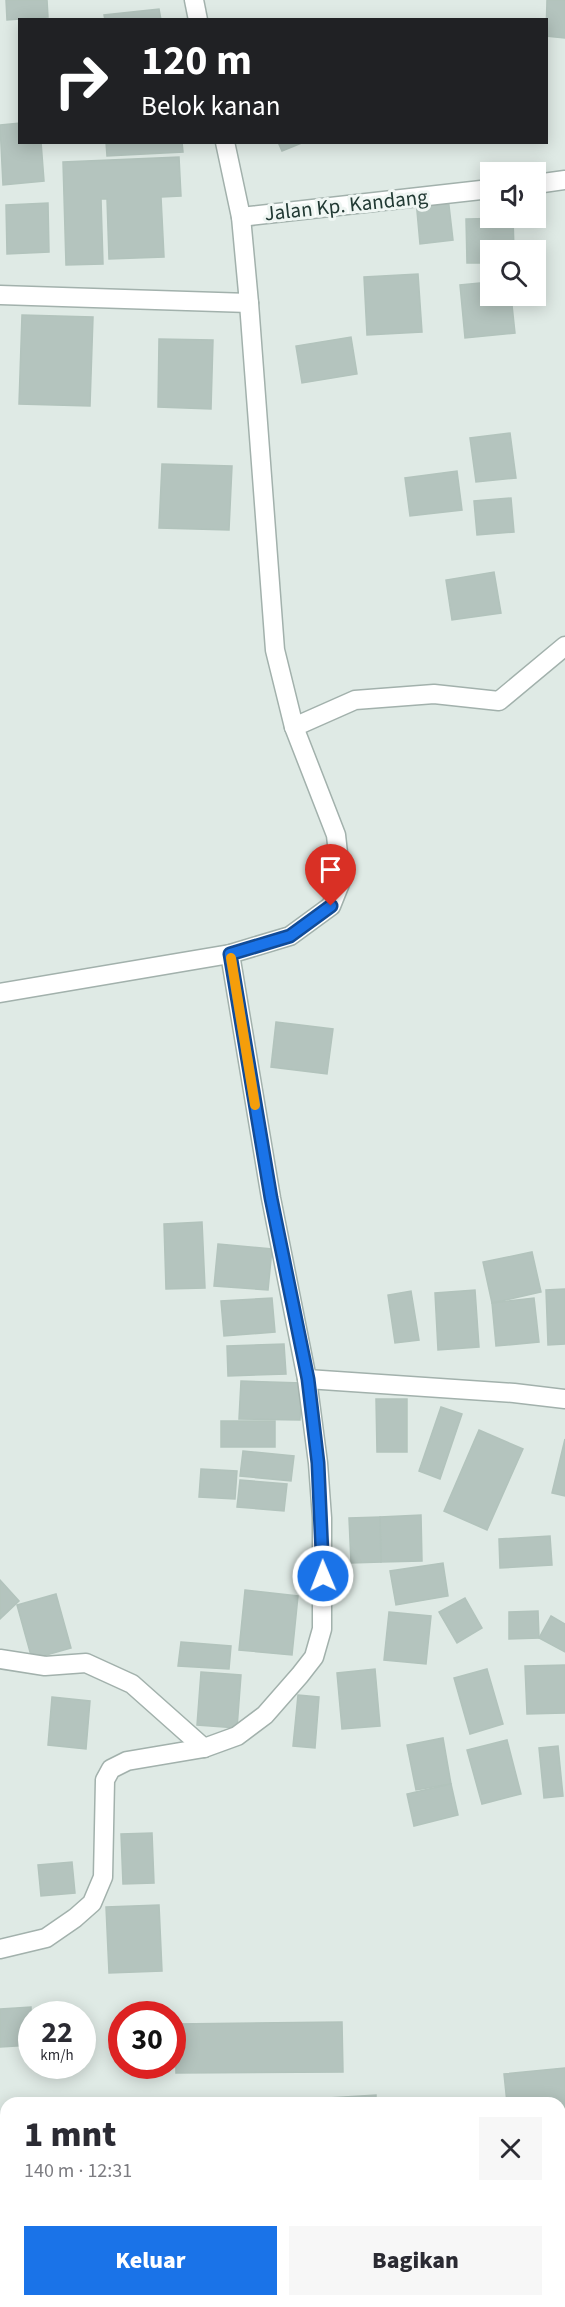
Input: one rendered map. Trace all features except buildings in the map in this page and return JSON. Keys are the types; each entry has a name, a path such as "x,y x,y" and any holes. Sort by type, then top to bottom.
{"street":[{"path":"194,0 198,18"},
{"name":"Jalan Kp. Kandang","path":"225,144 242,217 480,190"},
{"path":"546,183 565,180"},
{"path":"0,993 230,954 290,936 331,906 340,881 336,835 294,727 275,650 242,217"},
{"path":"0,295 249,303"},
{"path":"294,727 355,700 434,694 499,701 565,646"},
{"path":"0,1949 46,1938 92,1903 103,1877 105,1780 111,1769 128,1761 204,1748 237,1736 265,1715 314,1657 322,1629 322,1518 308,1379 271,1198 230,954"},
{"path":"308,1379 514,1393 565,1399"},
{"path":"0,1659 45,1666 86,1663 132,1684 204,1748"}],"slow traffic":[{"path":"231,958 255,1105"}],"route":[{"path":"323,1576 318,1463 308,1379 271,1198 230,954 290,936 331,906"}]}
